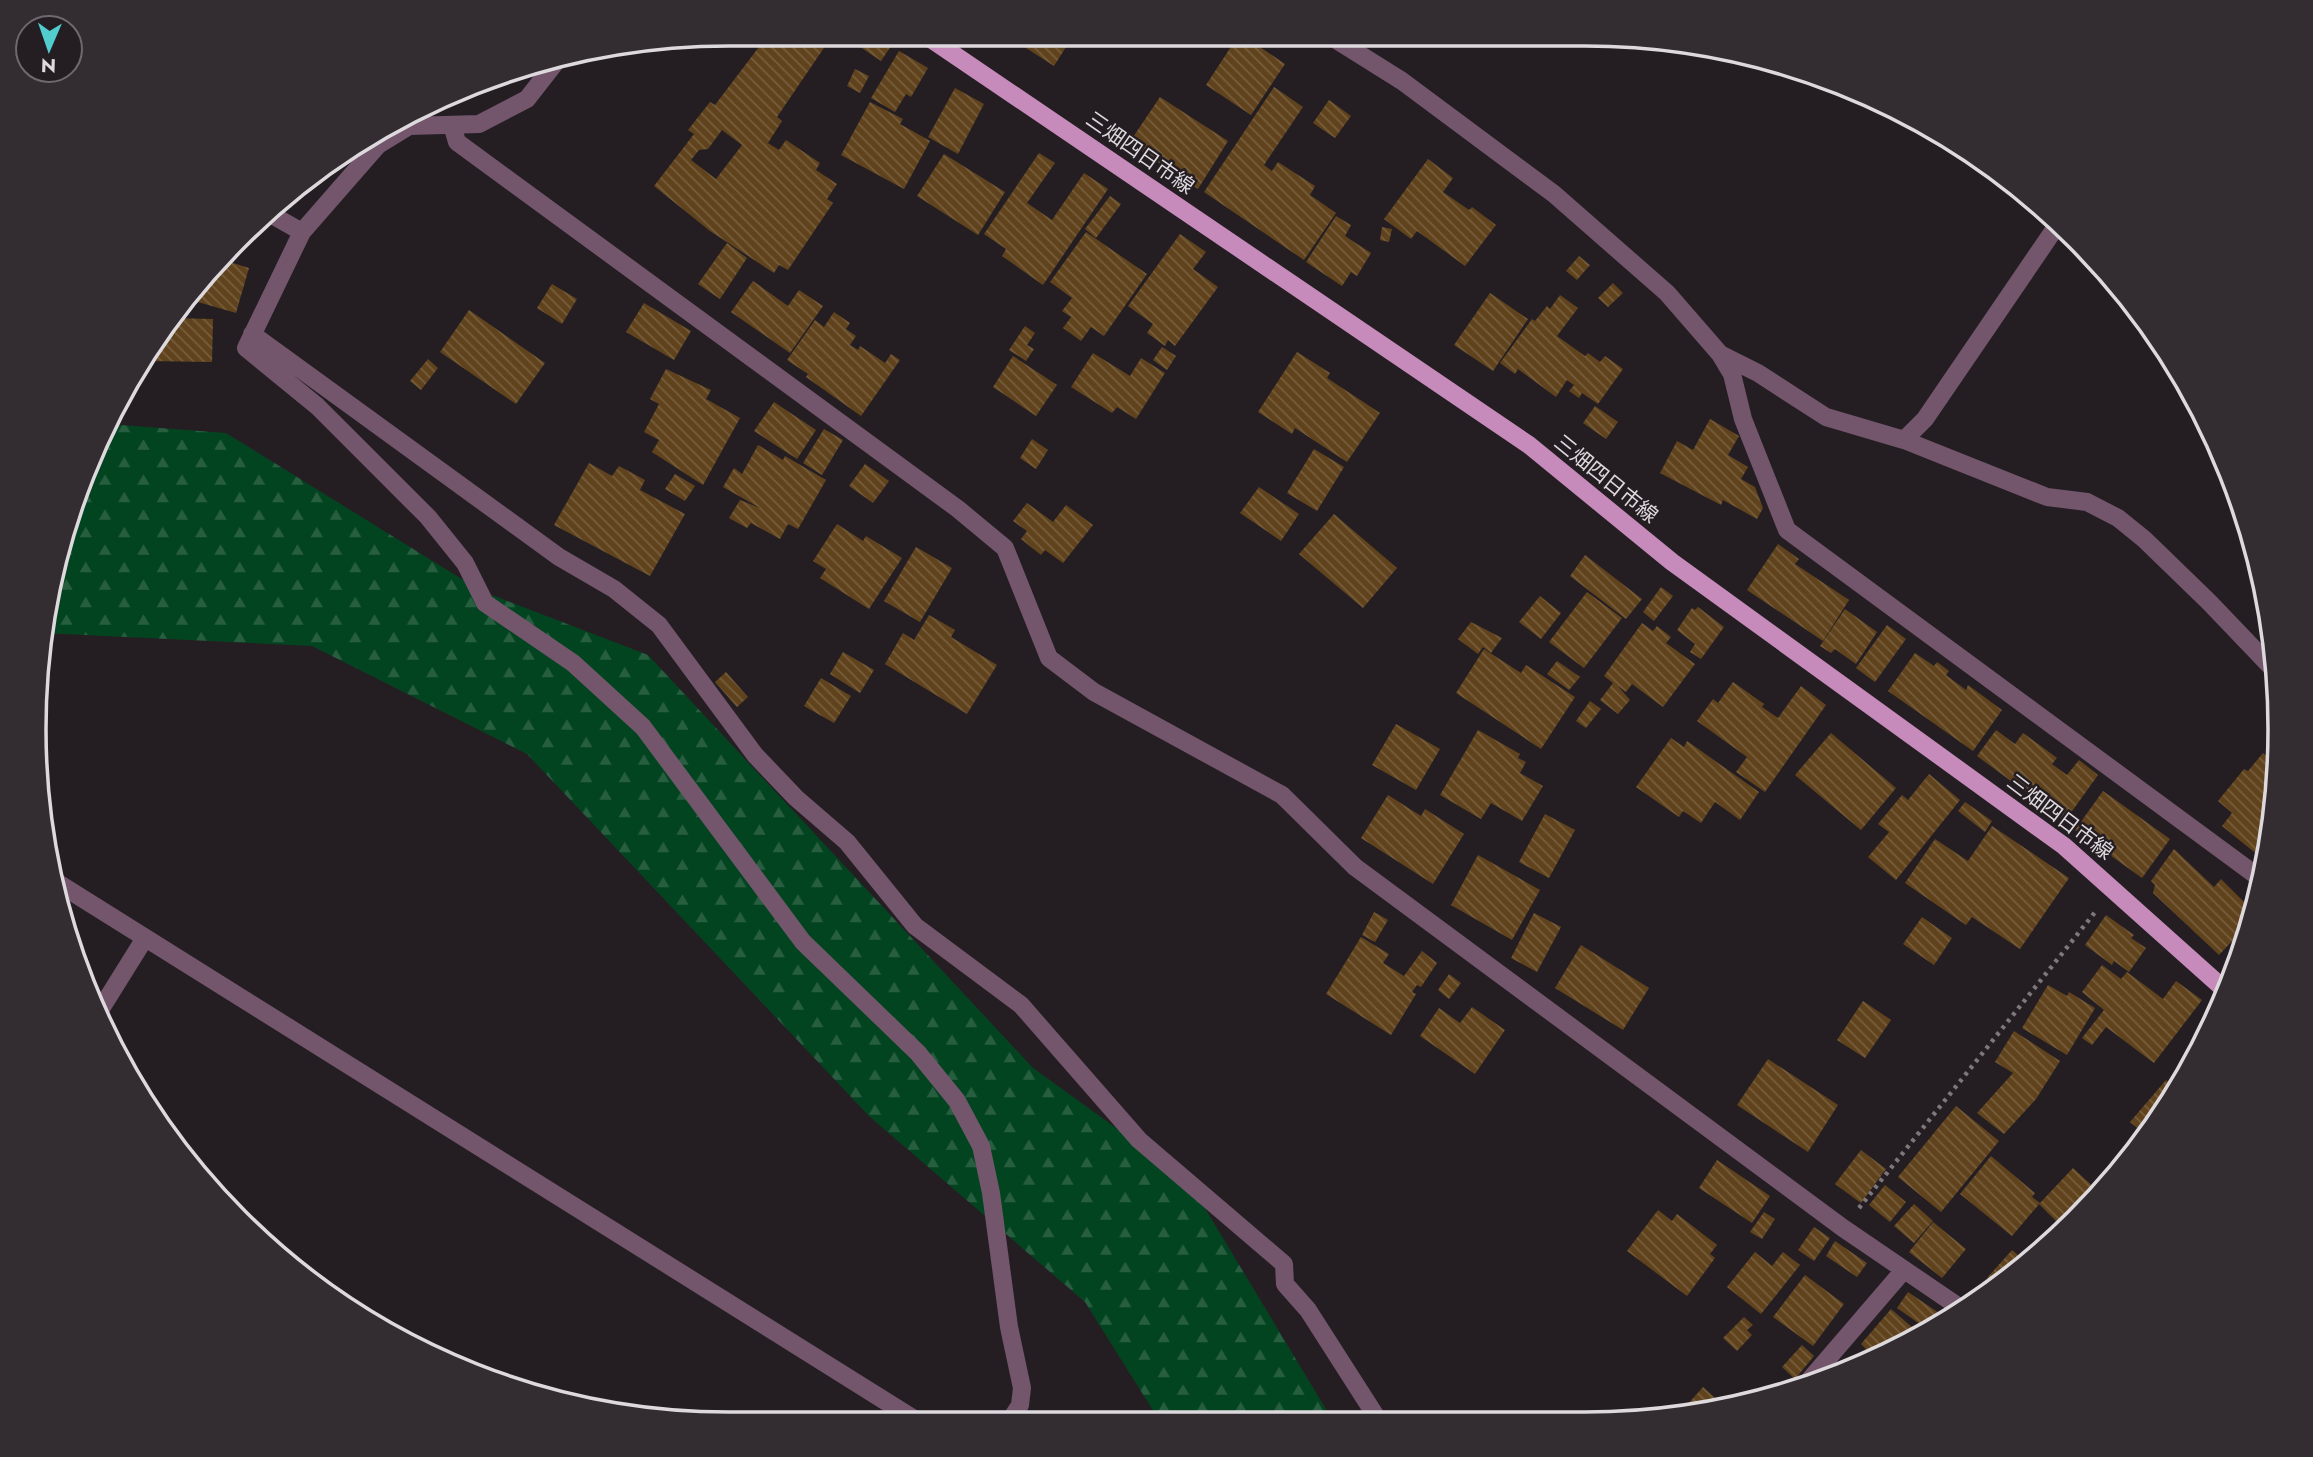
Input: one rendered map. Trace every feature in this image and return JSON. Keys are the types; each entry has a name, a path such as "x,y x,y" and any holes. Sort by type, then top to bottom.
{"main road":[{"name":"三畑四日市線","path":"942,46 1529,445 1672,562 2064,846 2218,984"}],"street":[{"path":"1346,46 1402,81 1554,194 1667,293 1720,354 1732,374 1743,419 1787,530 2252,872"},
{"path":"550,70 527,99 479,124 409,126 378,145 302,232 246,348 317,406 428,517 465,563 485,603 573,663 643,726 803,942 918,1053 957,1101 981,1146 991,1193 1009,1327 1022,1388 1020,1405 1016,1412"},
{"path":"452,125 457,142 958,509 1005,548 1049,658 1094,692 1282,795 1355,867 1843,1228 1953,1303"},
{"path":"276,217 302,232"},
{"path":"1903,440 1925,419 2053,232"},
{"path":"252,334 559,557 614,589 659,625 755,755 796,798 847,842 915,926 1021,1005 1139,1140 1284,1264 1285,1284 1308,1310 1373,1412"},
{"path":"1720,354 1826,417 1903,440 2003,482 2048,497 2087,502 2118,518 2200,593 2264,659"},
{"path":"65,888 903,1412"},
{"path":"104,1004 145,938"},
{"path":"1818,1370 1904,1270"}],"path":[{"path":"1843,1228 2114,888"}],"green space":[{"path":"117,425 226,433 481,591 648,655 1033,1068 1188,1180 1328,1412 1154,1412 1085,1302 870,1117 527,754 312,646 52,633 69,552 82,509 97,467"}],"building":[{"path":"760,46 825,46 777,117 782,121 768,143 779,150 786,140 820,163 816,170 837,184 827,199 833,203 788,270 779,265 774,273 710,231 654,186 694,134 688,130 710,102 715,105","holes":["722,130 742,145 716,179 691,160 699,150 708,149"]},
{"path":"859,46 891,46 881,61"},
{"path":"1023,46 1067,46 1054,66"},
{"path":"1231,46 1258,46 1285,64 1251,115 1206,85"},
{"path":"899,51 928,68 911,97 906,94 895,112 871,98"},
{"path":"855,69 869,76 860,93 847,86"},
{"path":"1274,87 1303,107 1264,165 1272,171 1278,162 1315,186 1310,195 1336,213 1304,260 1204,192"},
{"path":"955,88 984,104 958,154 928,137"},
{"path":"1160,97 1228,141 1198,189 1129,143"},
{"path":"1329,100 1351,116 1335,138 1313,123"},
{"path":"870,102 903,119 900,124 930,141 904,189 841,155"},
{"path":"1039,153 1055,163 1027,203 1052,220 1084,173 1108,189 1043,285 1002,256 1006,249 984,234"},
{"path":"944,154 1005,192 978,235 917,196"},
{"path":"1428,159 1453,178 1443,192 1469,210 1472,207 1496,225 1465,266 1417,231 1411,239 1384,219"},
{"path":"1110,196 1121,204 1096,238 1085,229"},
{"path":"1336,216 1351,225 1345,236 1371,253 1357,276 1351,272 1342,286 1306,262"},
{"path":"1382,227 1392,229 1389,242 1380,240"},
{"path":"1086,232 1147,274 1104,336 1091,327 1081,341 1063,328 1071,317 1062,311 1072,298 1050,282"},
{"path":"1180,234 1206,252 1193,269 1218,287 1175,346 1168,340 1165,346 1147,333 1153,324 1128,306"},
{"path":"727,243 747,258 720,299 698,284"},
{"path":"1579,256 1590,265 1577,280 1566,271"},
{"path":"230,262 249,268 236,313 196,302"},
{"path":"753,281 788,306 799,290 823,306 790,353 731,312"},
{"path":"1613,283 1623,293 1608,307 1598,298"},
{"path":"552,284 577,299 562,324 537,308"},
{"path":"1490,293 1528,319 1493,371 1454,345"},
{"path":"1560,295 1578,308 1557,336 1585,356 1588,353 1600,362 1605,356 1623,369 1598,404 1582,393 1579,398 1569,391 1574,385 1567,380 1556,397 1518,369 1515,374 1500,363 1532,319 1535,321 1547,306 1550,309"},
{"path":"644,303 691,331 674,360 626,332"},
{"path":"469,310 545,363 516,404 440,352"},
{"path":"834,312 850,323 846,329 856,336 850,345 858,350 860,346 885,363 891,354 900,360 861,416 787,360 815,320 824,327"},
{"path":"183,318 213,319 212,362 153,361"},
{"path":"1025,326 1035,333 1027,345 1034,349 1026,361 1009,350"},
{"path":"1162,347 1176,356 1167,370 1153,360"},
{"path":"1297,352 1330,373 1327,378 1380,413 1347,462 1295,428 1292,434 1258,412"},
{"path":"1093,353 1130,376 1141,358 1165,373 1136,419 1117,407 1112,413 1071,387"},
{"path":"1013,356 1057,385 1036,416 993,387"},
{"path":"428,359 438,368 421,390 410,381"},
{"path":"666,369 711,390 706,399 740,418 703,485 652,452 659,440 644,432 659,404 650,399"},
{"path":"774,402 816,430 797,459 754,431"},
{"path":"1595,406 1618,422 1606,439 1583,423"},
{"path":"1710,419 1739,436 1728,455 1748,467 1741,479 1755,487 1763,508 1757,519 1723,500 1721,505 1660,473 1677,441 1693,450"},
{"path":"824,429 843,440 822,475 803,463"},
{"path":"1032,439 1048,450 1036,469 1020,458"},
{"path":"758,445 783,460 785,456 826,480 798,529 788,524 780,539 751,523 747,528 729,518 740,500 760,508 723,487 734,468 742,474"},
{"path":"1314,449 1344,467 1317,511 1287,493"},
{"path":"589,463 612,476 619,466 645,480 640,490 685,514 650,576 554,525"},
{"path":"865,464 889,481 873,503 849,486"},
{"path":"675,474 695,486 685,501 665,489"},
{"path":"1259,487 1299,514 1281,541 1240,513"},
{"path":"1027,503 1053,522 1066,505 1093,525 1063,563 1045,550 1041,555 1021,539 1027,531 1013,521"},
{"path":"1334,514 1397,568 1363,608 1299,554"},
{"path":"837,524 863,541 866,536 902,558 869,609 820,578 826,569 813,561"},
{"path":"1778,544 1799,559 1795,564 1849,600 1823,641 1747,590"},
{"path":"916,547 952,568 920,622 884,601"},
{"path":"1585,555 1642,599 1626,619 1570,576"},
{"path":"1661,587 1673,596 1654,621 1643,612"},
{"path":"1587,592 1622,618 1584,668 1549,642"},
{"path":"1540,596 1561,613 1541,639 1519,622"},
{"path":"1698,607 1724,627 1701,659 1690,652 1695,644 1677,630 1692,608 1695,610"},
{"path":"1845,609 1877,632 1856,664 1835,649 1831,653 1820,646"},
{"path":"929,615 955,630 951,637 997,665 967,714 885,664 903,633 914,640"},
{"path":"1471,622 1502,638 1491,653 1483,647 1478,654 1458,639"},
{"path":"1642,623 1653,631 1657,626 1671,637 1666,643 1695,664 1663,707 1632,684 1626,692 1618,686 1630,700 1618,714 1600,700 1613,683 1604,676"},
{"path":"1887,625 1906,639 1875,682 1856,668"},
{"path":"1484,649 1521,673 1526,665 1575,697 1541,749 1456,693"},
{"path":"843,652 874,670 860,693 830,674"},
{"path":"1915,653 1934,666 1937,662 1949,671 1946,675 1966,690 1968,685 2002,710 1973,751 1888,691"},
{"path":"1557,661 1580,677 1569,690 1547,674"},
{"path":"726,672 748,697 737,707 715,682"},
{"path":"821,678 851,696 834,723 804,706"},
{"path":"1733,682 1764,704 1762,707 1778,718 1801,686 1826,705 1765,792 1736,772 1747,757 1697,721 1713,699 1718,703"},
{"path":"1590,701 1601,709 1586,728 1576,721"},
{"path":"1396,724 1440,749 1416,790 1372,765"},
{"path":"1478,730 1520,754 1518,758 1526,762 1520,773 1543,786 1522,821 1491,803 1481,819 1440,795"},
{"path":"1996,730 2015,744 2023,733 2057,758 2052,764 2067,775 2079,760 2098,775 2065,821 1977,756"},
{"path":"1831,733 1896,788 1861,830 1795,775"},
{"path":"1671,738 1684,747 1687,741 1759,792 1740,820 1715,802 1701,823 1683,811 1679,817 1636,787"},
{"path":"2263,753 2267,756 2266,773 2256,853 2222,826 2232,813 2218,801 2244,769 2248,771"},
{"path":"1929,774 1960,800 1896,880 1868,857 1889,832 1878,824 1902,795 1908,800"},
{"path":"2103,791 2170,839 2142,878 2075,830"},
{"path":"1388,795 1421,816 1425,809 1464,834 1433,884 1361,838"},
{"path":"1965,802 1992,821 1985,832 1958,811"},
{"path":"1545,814 1575,830 1549,878 1519,862"},
{"path":"1992,826 2069,878 2020,949 1972,917 1966,925 1905,883 1935,839 1968,861"},
{"path":"2174,849 2214,887 2221,879 2245,903 2234,940 2219,955 2153,893 2155,885 2151,881"},
{"path":"1478,855 1540,890 1512,940 1451,905"},
{"path":"1374,912 1388,920 1375,942 1362,935"},
{"path":"1534,913 1561,927 1537,972 1511,958"},
{"path":"2106,915 2134,935 2131,938 2146,948 2129,972 2114,961 2112,965 2085,945"},
{"path":"1922,917 1952,938 1934,965 1903,944"},
{"path":"1361,937 1389,954 1383,963 1404,976 1422,951 1437,963 1421,987 1417,985 1412,992 1416,994 1391,1035 1326,994"},
{"path":"1581,945 1649,988 1623,1030 1555,988"},
{"path":"2102,965 2121,979 2127,972 2163,999 2176,981 2202,1000 2154,1063 2106,1027 2092,1045 2082,1038 2104,1010 2082,992"},
{"path":"1449,974 1461,983 1449,999 1438,990"},
{"path":"2048,985 2067,996 2069,992 2095,1008 2067,1055 2022,1028"},
{"path":"1863,1001 1891,1020 1865,1058 1837,1040"},
{"path":"1472,1007 1505,1030 1475,1074 1420,1036 1439,1008 1460,1023"},
{"path":"2014,1031 2060,1061 2036,1099 2004,1134 1977,1113 2013,1073 1995,1062"},
{"path":"1768,1059 1838,1105 1808,1152 1737,1105"},
{"path":"2166,1080 2168,1082 2137,1128 2130,1122"},
{"path":"1956,1106 1999,1141 1941,1212 1898,1177"},
{"path":"1861,1150 1886,1169 1861,1203 1835,1184"},
{"path":"1991,1156 2035,1193 2032,1197 2040,1203 2012,1236 1960,1194"},
{"path":"1717,1160 1770,1196 1752,1223 1699,1188"},
{"path":"2073,1168 2092,1185 2056,1221 2039,1204"},
{"path":"1885,1185 1906,1202 1890,1222 1869,1205"},
{"path":"1914,1204 1933,1221 1914,1243 1894,1226"},
{"path":"1658,1210 1672,1221 1677,1214 1717,1245 1710,1254 1715,1258 1687,1296 1627,1251"},
{"path":"1764,1212 1775,1219 1762,1239 1750,1232"},
{"path":"1933,1222 1966,1249 1942,1278 1909,1252"},
{"path":"1814,1227 1830,1238 1814,1261 1798,1250"},
{"path":"1835,1241 1867,1263 1857,1277 1826,1256"},
{"path":"2012,1250 2018,1255 2000,1270 1987,1278"},
{"path":"1755,1252 1772,1266 1783,1252 1800,1265 1761,1314 1727,1287"},
{"path":"1805,1275 1844,1304 1813,1346 1773,1317"},
{"path":"1908,1292 1938,1312 1919,1324 1897,1308"},
{"path":"1891,1309 1912,1327 1867,1350 1861,1344"},
{"path":"1744,1317 1753,1325 1747,1330 1752,1335 1737,1351 1723,1338"},
{"path":"1802,1345 1814,1356 1796,1377 1782,1367"},
{"path":"1703,1387 1716,1398 1688,1403"}]}
